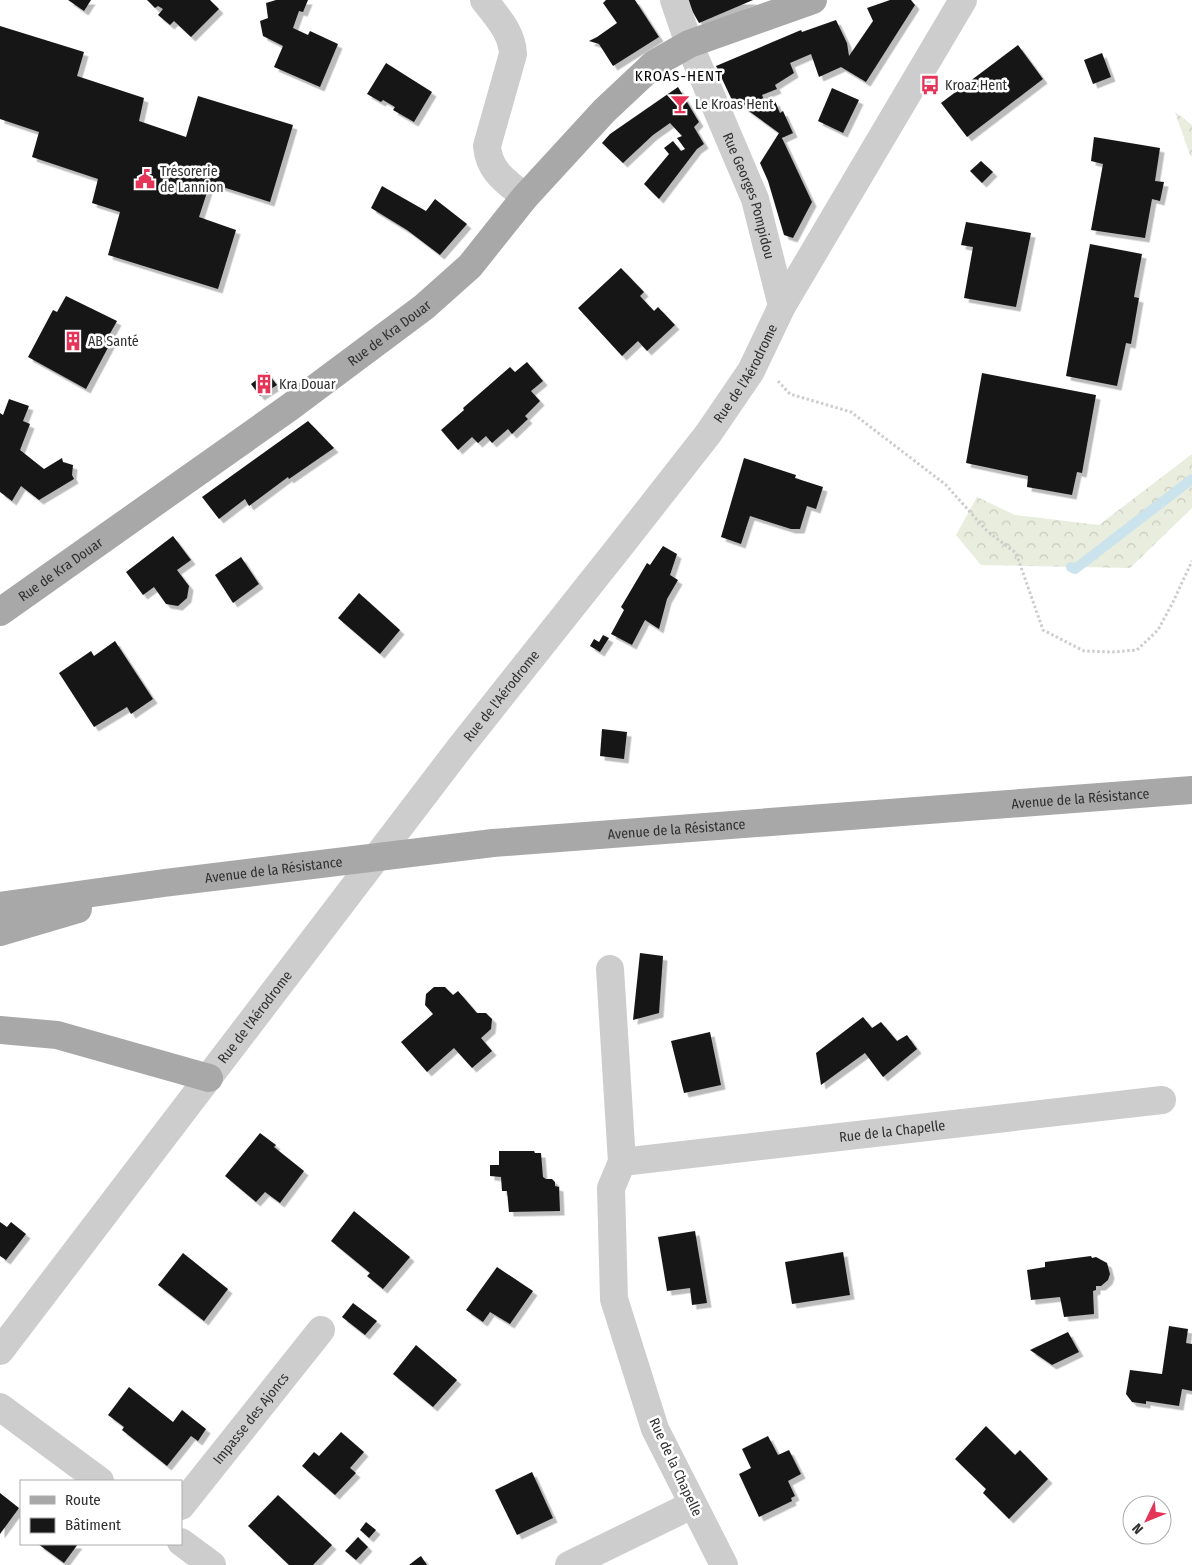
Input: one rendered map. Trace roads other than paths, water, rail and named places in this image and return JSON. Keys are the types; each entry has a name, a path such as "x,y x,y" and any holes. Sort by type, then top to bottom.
{"main road":[{"path":"689,44 813,0"},
{"name":"Rue de Kra Douar","path":"0,612 290,407 424,307 470,266 525,198 604,111 654,64 689,44"},
{"name":"Avenue de la Résistance","path":"0,906 164,883 493,843 1192,790"},
{"name":"Avenue de la Résistance","path":"0,932 164,883"},
{"path":"0,1030 57,1035 209,1078"}],"street":[{"path":"484,0 505,28 512,48 512,54 486,146 487,153 496,172 525,198"},
{"name":"Rue Georges Pompidou","path":"674,0 689,44 755,199 782,306"},
{"name":"Rue de l'Aérodrome","path":"0,1351 459,749 708,434 758,358 782,306 957,4"},
{"name":"Rue de la Chapelle","path":"610,969 622,1162 611,1188 614,1299 655,1428 692,1505 724,1565"},
{"name":"Rue de la Chapelle","path":"622,1162 1162,1100"},
{"name":"Impasse des Ajoncs","path":"182,1505 322,1330"},
{"path":"0,1407 99,1480"},
{"path":"569,1565 692,1505"},
{"path":"182,1543 212,1565"}],"waterway":[{"path":"1071,567 1075,569 1192,479"}],"place":[{"name":"Kroaz Hent","path":"930,85"},
{"name":"Le Kroas Hent","path":"680,104"},
{"name":"Trésorerie de Lannion","path":"145,179"},
{"name":"AB Santé","path":"73,341"},
{"name":"Kra Douar","path":"264,384"}],"district":[{"name":"KROAS-HENT","path":"679,76"}]}
